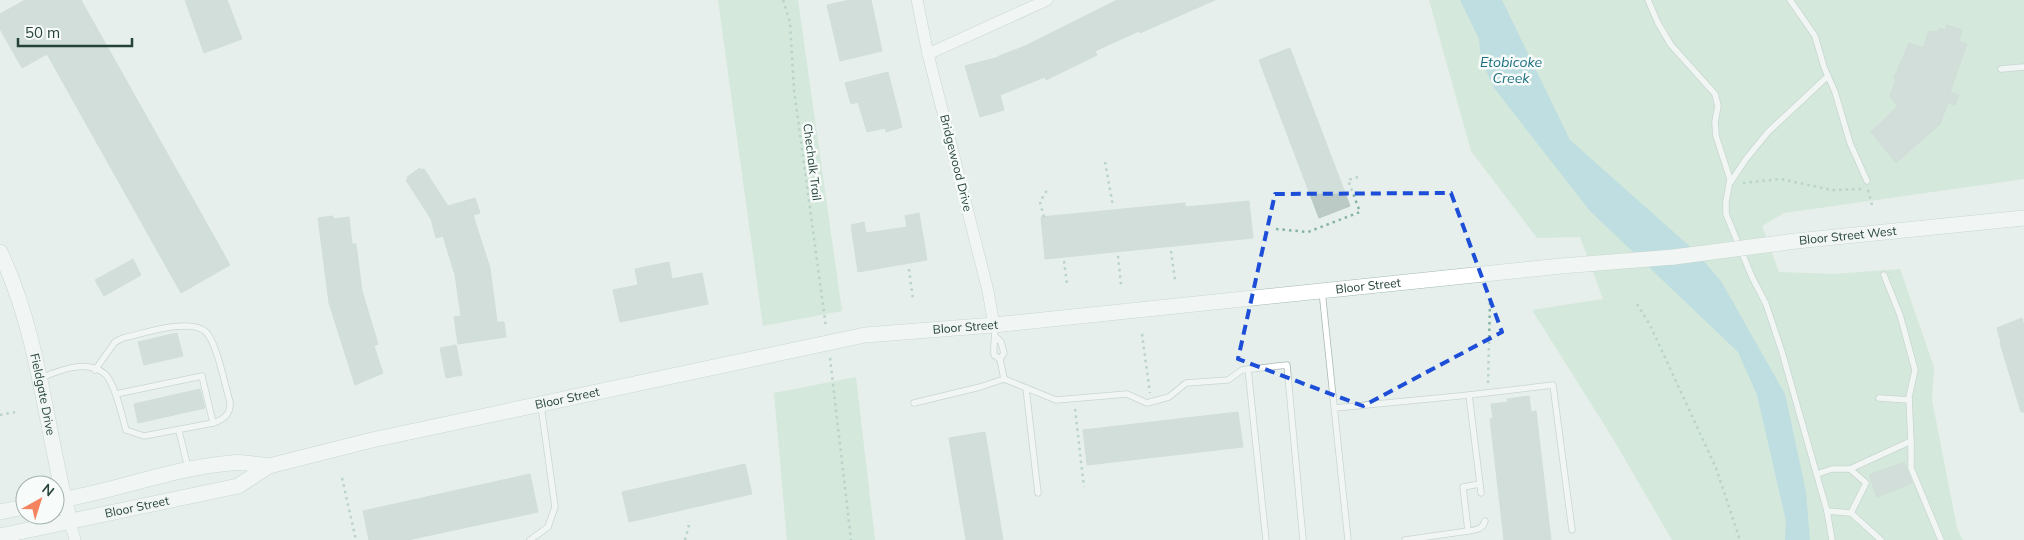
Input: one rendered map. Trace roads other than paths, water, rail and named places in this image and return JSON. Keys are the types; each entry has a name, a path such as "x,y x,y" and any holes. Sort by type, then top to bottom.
{"main road":[{"name":"Bloor Street West","path":"1674,257 1796,241 2024,218"},
{"name":"Fieldgate Drive","path":"0,252 13,279 39,378 56,475"},
{"name":"Bloor Street","path":"0,536 238,486 269,466 372,440 865,334 995,331 1322,291 1561,266 1674,257"},
{"name":"Bloor Street","path":"65,499 89,495 189,469 233,462 269,466"},
{"path":"0,512 15,509"},
{"name":"Fieldgate Drive","path":"65,511 70,522"}],"street":[{"name":"Bridgewood Drive","path":"917,0 928,54 986,282 995,331"},
{"path":"928,54 1047,0"},
{"name":"Fieldgate Drive","path":"70,522 75,540"}],"lane":[{"path":"1648,0 1658,23 1671,45 1715,94 1718,106 1715,122 1716,136 1730,179 1726,214 1769,312 1817,474 1827,511 1832,540"},
{"path":"1790,0 1814,36 1835,92 1850,144 1867,181"},
{"path":"2001,69 2024,67"},
{"path":"1729,184 1768,132 1828,76"},
{"path":"1884,275 1900,315 1915,370 1909,400 1912,441 1911,468 1941,540"},
{"path":"1322,291 1348,540"},
{"path":"39,378 62,369 88,367 106,375 116,394 126,430 144,436 179,431 222,420 230,408 230,402 213,343 207,332 199,328 182,326 123,338 115,342 96,370"},
{"path":"995,331 994,355 1000,359 1004,379"},
{"path":"914,403 980,388 1004,379 1056,400 1126,394 1147,403 1169,397 1186,384 1228,380 1242,370 1287,366 1303,540"},
{"path":"1248,369 1266,540"},
{"path":"116,394 202,376 212,423"},
{"path":"1334,408 1553,385 1572,530"},
{"path":"1026,388 1038,493"},
{"path":"1469,395 1481,493"},
{"path":"1880,398 1909,400"},
{"path":"530,540 548,528 555,507 541,404"},
{"path":"179,431 189,469"},
{"path":"1817,474 1832,469 1850,469 1912,441"},
{"path":"1850,469 1866,483 1851,513"},
{"path":"1468,531 1463,487 1480,484"},
{"path":"1827,511 1851,513 1881,540"},
{"path":"1405,540 1479,530 1484,526 1485,521"}],"water":[{"name":"Etobicoke Creek","path":"1460,0 1502,0 1570,140 1695,251 1721,281 1785,394 1806,492 1810,540 1785,540 1786,521 1757,395 1738,352 1590,211 1494,88 1481,59 1479,39"}]}
